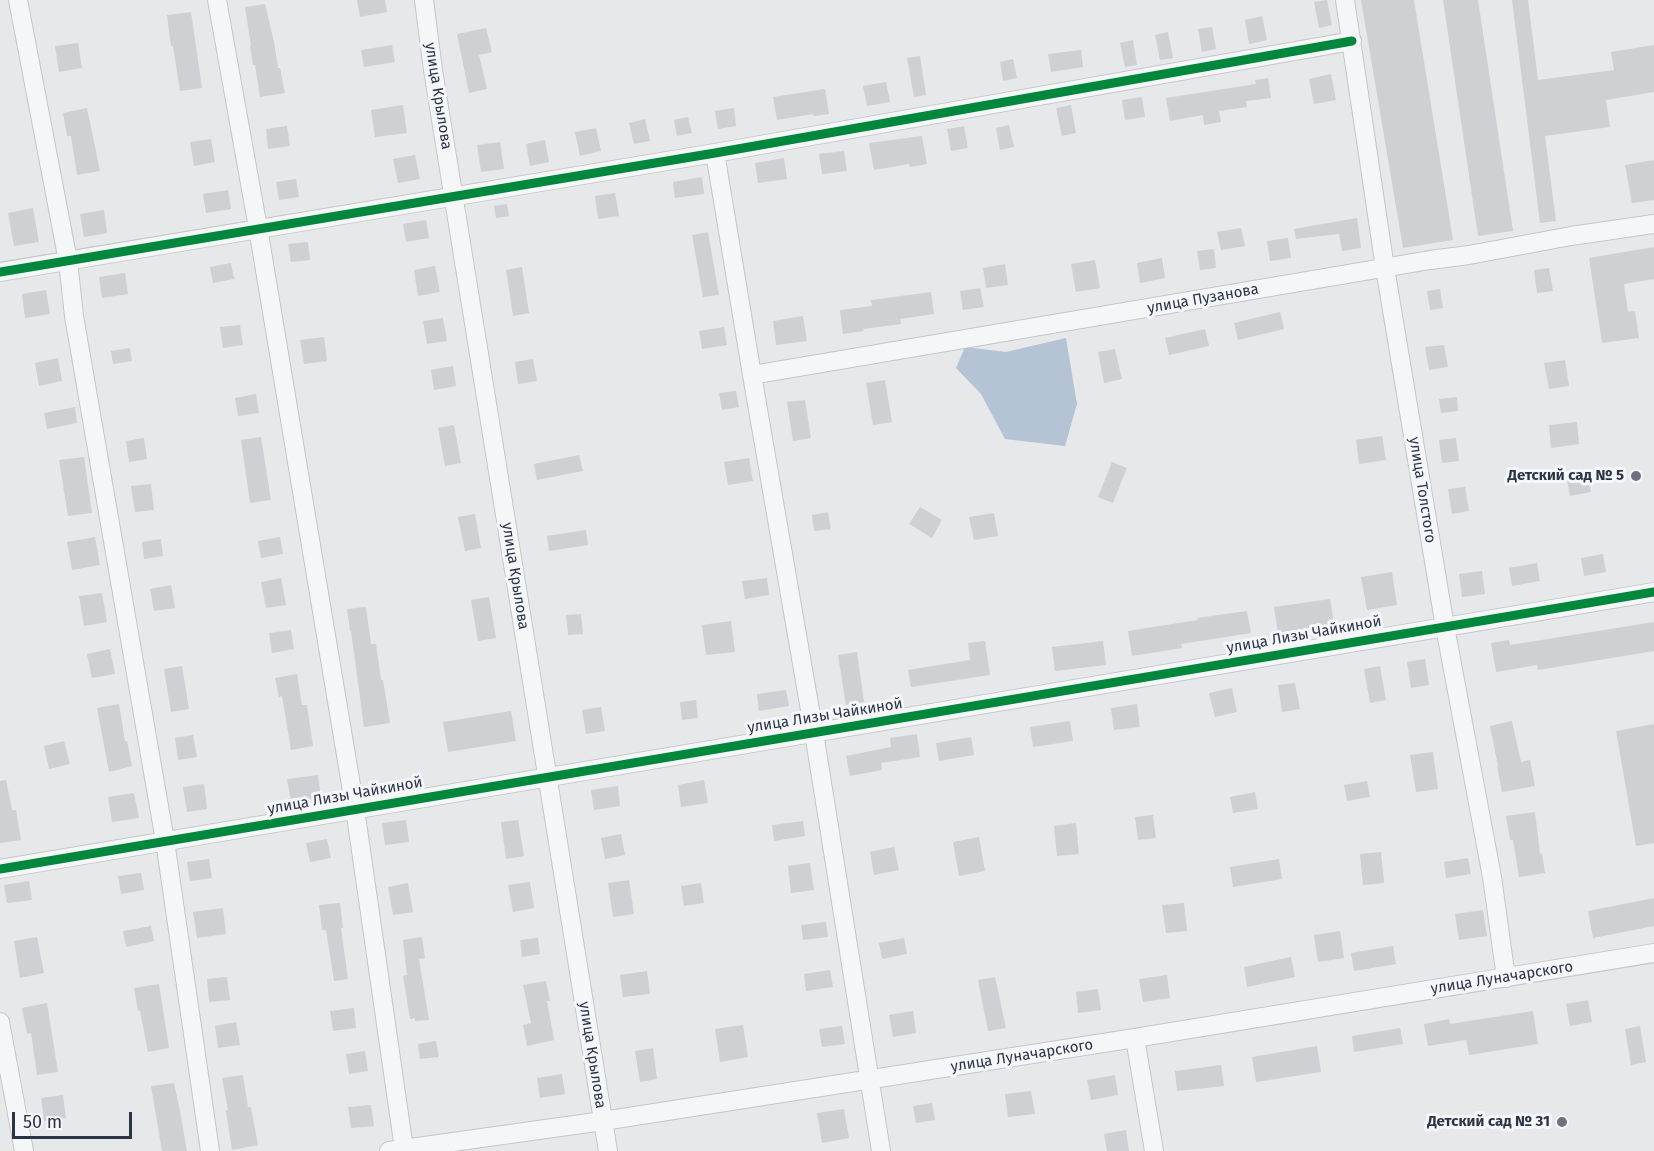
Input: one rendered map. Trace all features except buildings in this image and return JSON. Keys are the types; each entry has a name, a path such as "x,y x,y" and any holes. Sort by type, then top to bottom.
{"street":[{"path":"18,0 68,261 74,316 165,842 210,1151"},
{"path":"217,0 258,228 355,809 396,1150"},
{"name":"улица Крылова","path":"424,0 433,70 608,1151"},
{"name":"улица Толстого","path":"1345,0 1385,268 1445,627 1492,877 1506,978"},
{"path":"0,272 715,153 1352,41"},
{"path":"715,153 814,733 881,1151"},
{"name":"улица Пузанова","path":"752,375 1571,236 1654,224"},
{"name":"улица Лизы Чайкиной","path":"0,869 1654,592"},
{"name":"улица Луначарского","path":"396,1150 868,1080 1654,953"},
{"path":"0,1022 24,1151"},
{"path":"1135,1038 1154,1151"}],"water":[{"path":"1066,338 1077,404 1065,446 1005,439 981,394 956,368 965,347 1006,352"}],"cycle path":[{"path":"0,272 715,153 1352,41"},
{"path":"0,869 1654,592"}],"place":[{"name":"Детский сад № 5","path":"1636,476"},
{"name":"Детский сад № 31","path":"1562,1122"}]}
